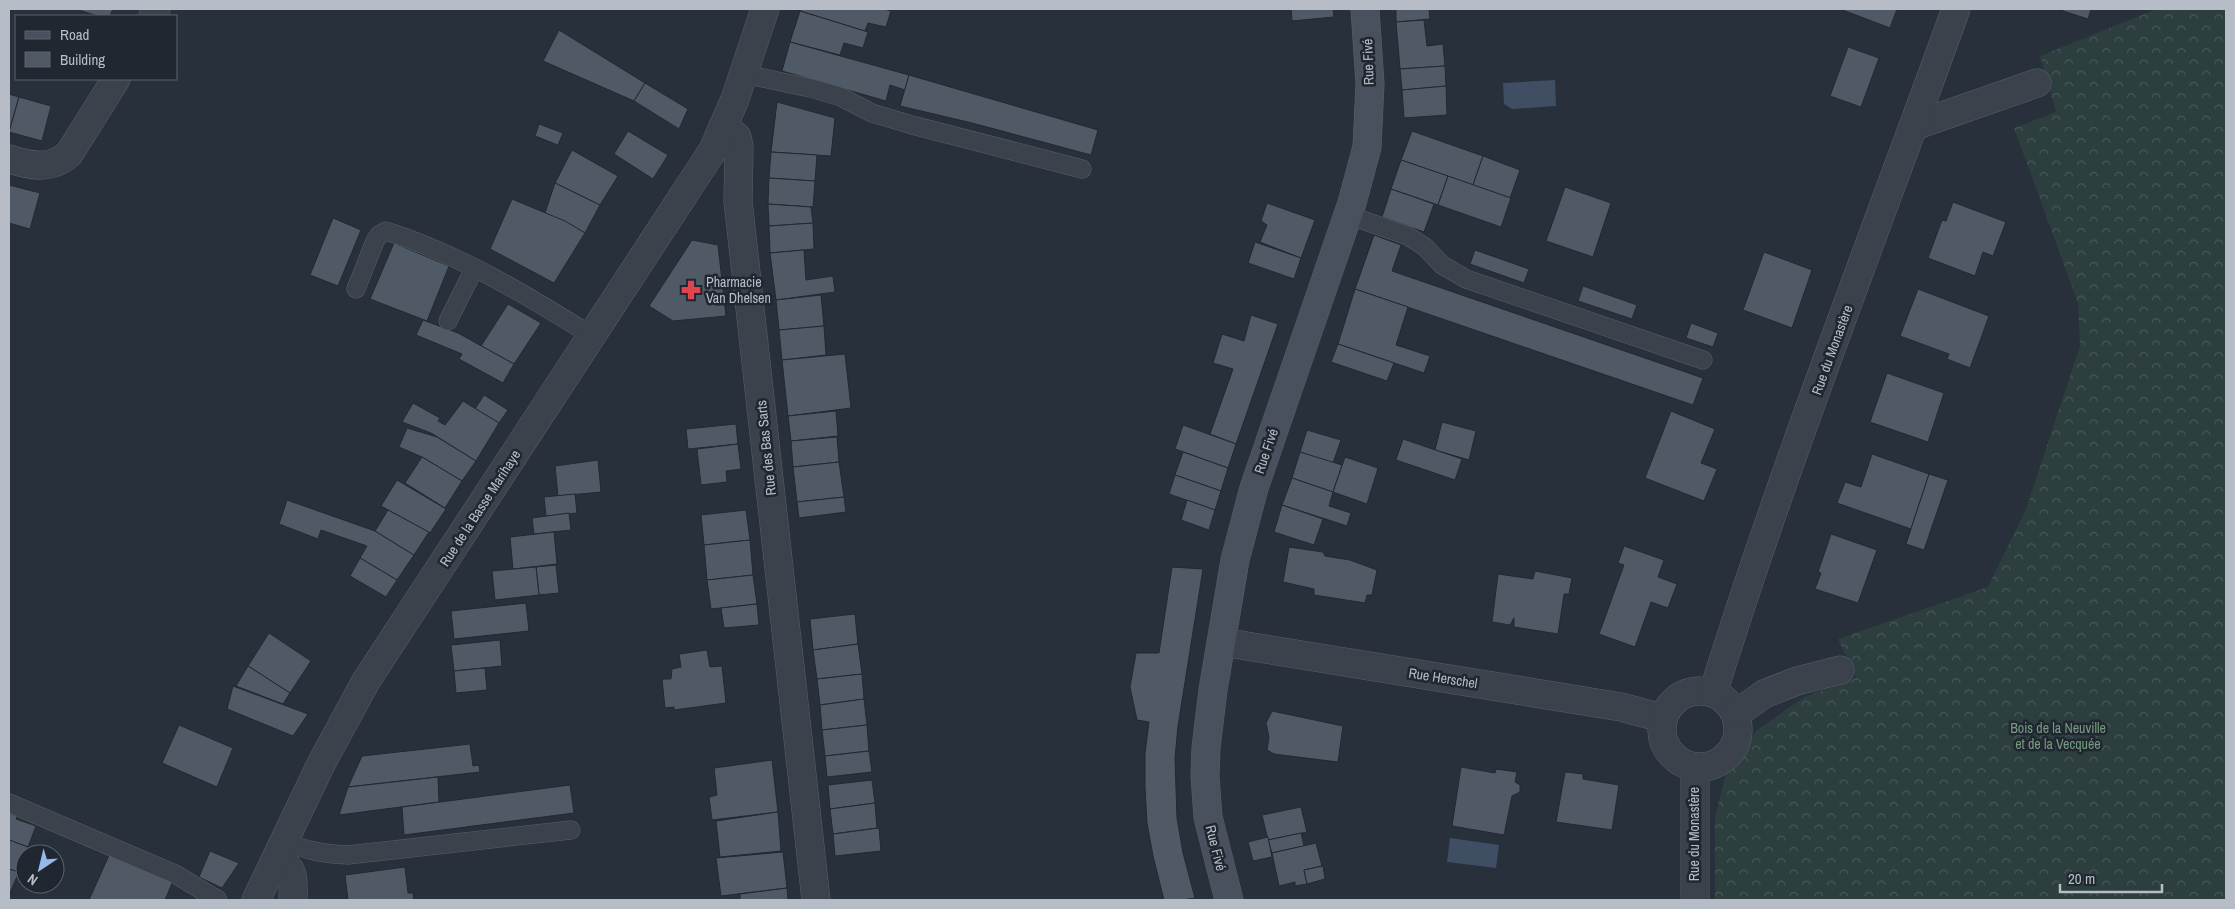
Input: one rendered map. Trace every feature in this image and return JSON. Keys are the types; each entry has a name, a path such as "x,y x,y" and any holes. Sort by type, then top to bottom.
{"street":[{"path":"723,126 744,74 765,9"},
{"name":"Rue Fivé","path":"1229,900 1208,817 1205,776 1206,748 1222,642 1235,560 1254,488 1348,215 1367,147 1370,84 1365,9"},
{"name":"Rue du Monastère","path":"1713,693 1743,598 1956,9"},
{"path":"9,159 38,166 61,162 69,154 115,80"},
{"path":"1914,126 2037,83"},
{"name":"Rue de la Basse Marihaye","path":"256,900 321,764 366,681 694,182 713,150 723,126"},
{"name":"Rue des Bas Sarts","path":"723,126 737,137 739,146 738,202 816,900"},
{"name":"Rue Herschel","path":"1222,642 1621,708 1662,718"},
{"path":"1662,718 1668,707 1677,698 1688,692 1700,690 1713,693 1730,705 1736,714 1764,694 1797,681 1840,670"},
{"name":"Rue du Monastère","path":"1662,718 1661,731 1667,750 1682,764 1695,768 1717,764 1727,757 1738,737 1736,714"},
{"name":"Rue du Monastère","path":"1695,768 1695,900"},
{"path":"281,849 290,869 293,900"}],"lane":[{"path":"744,74 810,88 841,97 872,113 1082,169"},
{"path":"1348,215 1408,236 1425,247 1442,265 1466,278 1703,360"},
{"path":"356,289 375,241 379,235 386,231 474,269 539,303 592,336"},
{"path":"448,321 474,269"},
{"path":"9,803 175,874 218,900"},
{"path":"281,849 348,855 571,830"}],"green space":[{"name":"Bois de la Neuville et de la Vecquée","path":"2157,9 2226,9 2226,900 1715,900 1715,817 1725,777 1756,731 1804,697 1856,678 1838,639 1988,587 2026,509 2080,346 2078,303 2014,128 2056,112 2040,56"}],"water":[{"path":"1555,80 1556,106 1512,109 1504,104 1503,83"},
{"path":"1450,838 1499,845 1496,868 1447,862"}],"building":[{"path":"75,9 113,9 110,15 95,15"},
{"path":"801,9 884,9 891,11 886,27 868,23 865,31 800,11"},
{"path":"1291,9 1333,9 1334,17 1292,21"},
{"path":"1396,9 1429,9 1430,19 1396,22"},
{"path":"1840,9 1897,9 1890,28"},
{"path":"2057,9 2091,9 2088,19"},
{"path":"800,11 868,32 863,48 844,43 840,55 790,42"},
{"path":"1424,20 1427,46 1443,44 1445,66 1400,69 1396,22"},
{"path":"559,30 645,83 634,101 543,61"},
{"path":"790,42 909,75 905,90 890,85 886,101 782,71"},
{"path":"1848,47 1879,58 1861,107 1830,96"},
{"path":"1445,66 1446,86 1402,90 1400,69"},
{"path":"909,75 1098,130 1091,155 900,106"},
{"path":"645,83 688,109 679,129 634,101"},
{"path":"1446,86 1447,115 1404,118 1402,90"},
{"path":"9,94 19,97 9,132"},
{"path":"19,97 51,106 42,141 9,132"},
{"path":"777,102 835,118 831,156 771,152"},
{"path":"539,124 563,133 558,145 535,136"},
{"path":"628,131 668,155 653,179 614,154"},
{"path":"1412,131 1483,156 1473,185 1401,160"},
{"path":"572,150 618,176 600,205 555,183"},
{"path":"771,152 817,155 815,181 769,178"},
{"path":"1483,156 1520,170 1510,198 1473,185"},
{"path":"1401,160 1448,176 1438,205 1391,189"},
{"path":"1448,176 1511,198 1501,227 1438,205"},
{"path":"769,178 815,181 813,207 768,204"},
{"path":"555,183 600,205 585,233 545,213"},
{"path":"9,185 40,193 30,229 9,223"},
{"path":"1565,187 1611,203 1593,257 1546,241"},
{"path":"1391,189 1434,204 1424,232 1382,217"},
{"path":"512,199 565,221 585,233 554,283 490,249"},
{"path":"1953,202 2006,222 1993,256 1983,252 1975,276 1928,258 1942,220 1946,221"},
{"path":"1267,203 1315,220 1301,258 1260,242 1267,225 1261,221"},
{"path":"768,204 811,207 813,223 769,226"},
{"path":"333,218 361,230 338,286 310,275"},
{"path":"813,223 814,249 770,253 769,226"},
{"path":"1374,235 1401,245 1392,271 1703,378 1693,405 1355,289"},
{"name":"Pharmacie Van Dhelsen","path":"692,240 718,245 726,316 673,321 649,306"},
{"path":"1255,242 1301,258 1294,279 1248,263"},
{"path":"394,243 449,266 427,321 370,299"},
{"path":"804,250 806,280 833,276 835,292 776,300 770,253"},
{"path":"1475,250 1529,269 1524,283 1470,264"},
{"path":"1764,252 1812,270 1792,328 1743,310"},
{"path":"1583,286 1637,305 1632,319 1578,301"},
{"path":"1355,289 1408,307 1396,345 1430,356 1424,373 1338,344"},
{"path":"1918,289 1989,316 1970,368 1947,359 1949,354 1900,336"},
{"path":"821,295 824,326 779,330 776,300"},
{"path":"508,304 541,323 514,364 481,346"},
{"path":"1251,315 1278,324 1236,444 1210,434 1233,369 1213,363 1222,334 1244,341"},
{"path":"423,320 458,333 514,364 503,383 459,359 462,354 416,335"},
{"path":"1691,323 1718,333 1713,347 1686,338"},
{"path":"824,326 826,355 782,360 779,330"},
{"path":"1338,344 1394,363 1387,381 1331,362"},
{"path":"845,354 851,408 788,416 782,360"},
{"path":"1887,373 1944,393 1928,442 1870,422"},
{"path":"484,395 508,410 499,423 475,409"},
{"path":"463,401 499,423 476,461 431,433 402,422 413,403 440,418 438,421 445,425"},
{"path":"836,411 838,436 791,441 788,416"},
{"path":"1671,411 1715,429 1701,463 1717,469 1704,501 1645,478"},
{"path":"1442,422 1476,431 1469,460 1435,450"},
{"path":"736,424 738,444 688,449 686,429"},
{"path":"1183,425 1236,444 1228,468 1175,449"},
{"path":"407,428 437,437 476,461 462,481 422,457 399,447"},
{"path":"1307,430 1341,440 1333,463 1300,452"},
{"path":"837,437 839,462 793,467 791,441"},
{"path":"1403,439 1462,459 1455,480 1396,460"},
{"path":"738,444 741,469 726,471 727,482 701,485 697,449"},
{"path":"1183,452 1228,468 1221,491 1175,475"},
{"path":"1300,452 1342,465 1333,492 1292,478"},
{"path":"1872,454 1929,474 1911,529 1837,503 1845,482 1861,487"},
{"path":"422,457 462,481 445,508 405,483"},
{"path":"1345,457 1378,468 1367,504 1333,492"},
{"path":"598,460 601,492 558,496 555,466"},
{"path":"839,462 844,497 797,502 793,467"},
{"path":"1929,474 1948,480 1924,550 1906,544"},
{"path":"1175,475 1221,491 1215,510 1169,494"},
{"path":"1292,478 1333,492 1329,506 1351,513 1347,526 1282,505"},
{"path":"397,480 446,509 430,533 381,506"},
{"path":"575,494 577,513 546,516 544,497"},
{"path":"844,497 846,512 799,518 797,502"},
{"path":"287,500 375,531 414,555 397,580 360,558 367,546 321,530 318,539 279,524"},
{"path":"1187,500 1215,510 1209,530 1181,520"},
{"path":"1282,505 1323,519 1314,545 1274,532"},
{"path":"388,510 429,532 414,555 375,531"},
{"path":"746,510 750,540 704,545 701,515"},
{"path":"569,513 571,530 534,534 532,518"},
{"path":"554,532 557,564 513,569 510,537"},
{"path":"1831,534 1877,550 1858,603 1815,589 1821,573 1818,572"},
{"path":"750,540 753,575 707,580 704,545"},
{"path":"1624,546 1664,560 1658,577 1677,584 1668,608 1651,602 1635,647 1599,634 1624,565 1618,563"},
{"path":"1289,547 1323,552 1325,556 1350,560 1377,570 1372,595 1367,595 1365,603 1314,595 1314,589 1283,582"},
{"path":"360,558 397,580 386,597 350,576"},
{"path":"556,565 559,593 539,595 536,567"},
{"path":"536,567 539,595 495,600 492,571"},
{"path":"1172,567 1203,569 1178,726 1175,758 1177,818 1183,853 1195,898 1182,900 1164,900 1153,856 1147,823 1145,788 1145,753 1149,722 1137,720 1130,687 1136,653 1159,653"},
{"path":"1535,571 1572,578 1569,594 1564,594 1558,634 1514,627 1514,618 1510,625 1492,622 1498,574 1533,579"},
{"path":"753,575 757,604 711,609 707,580"},
{"path":"526,603 529,631 454,639 451,611"},
{"path":"757,604 759,625 724,628 721,608"},
{"path":"855,614 858,644 813,650 810,619"},
{"path":"269,633 311,661 290,693 248,666"},
{"path":"500,640 502,666 454,671 451,645"},
{"path":"858,644 862,674 817,679 813,650"},
{"path":"707,650 710,667 722,666 726,703 674,710 674,707 665,708 662,679 671,679 672,669 681,667 679,654"},
{"path":"248,666 290,693 283,704 236,686"},
{"path":"485,668 487,690 456,693 454,671"},
{"path":"862,674 864,699 820,705 817,679"},
{"path":"233,686 308,714 293,736 227,709"},
{"path":"864,699 867,725 822,730 820,705"},
{"path":"1272,711 1343,726 1338,762 1274,754 1267,750 1269,737 1266,723"},
{"path":"179,725 233,748 217,787 162,763"},
{"path":"867,725 869,751 825,756 822,730"},
{"path":"470,744 473,766 479,765 480,772 348,787 362,756"},
{"path":"869,751 872,772 827,777 825,756"},
{"path":"772,760 778,812 712,820 709,797 717,795 714,768"},
{"path":"1461,767 1495,773 1496,769 1517,772 1515,782 1520,785 1520,792 1512,796 1504,835 1452,826"},
{"path":"1565,772 1583,774 1583,779 1619,785 1612,830 1556,822"},
{"path":"438,777 439,802 339,815 348,787"},
{"path":"872,780 875,803 830,809 828,785"},
{"path":"570,785 574,813 404,835 402,807"},
{"path":"875,803 877,828 833,834 830,809"},
{"path":"1301,807 1307,832 1268,840 1262,815"},
{"path":"778,812 781,851 720,857 716,821"},
{"path":"9,813 17,816 16,819 36,826 29,844 20,844 9,840"},
{"path":"879,828 881,851 835,856 833,834"},
{"path":"1301,833 1304,846 1272,853 1268,840"},
{"path":"1268,837 1272,857 1253,861 1248,842"},
{"path":"9,840 20,844 15,844 15,871 9,869"},
{"path":"1316,843 1322,866 1304,870 1307,884 1295,886 1295,882 1279,886 1272,853"},
{"path":"210,851 239,863 222,888 199,877"},
{"path":"783,852 787,888 721,896 716,858"},
{"path":"110,853 173,881 165,900 89,900"},
{"path":"1323,866 1325,879 1307,884 1304,870"},
{"path":"405,867 408,893 413,893 414,900 348,900 345,875"},
{"path":"9,869 15,871 15,881 9,895"},
{"path":"787,888 788,900 740,900 740,894"}],"place":[{"name":"Pharmacie Van Dhelsen","path":"691,290"}]}
